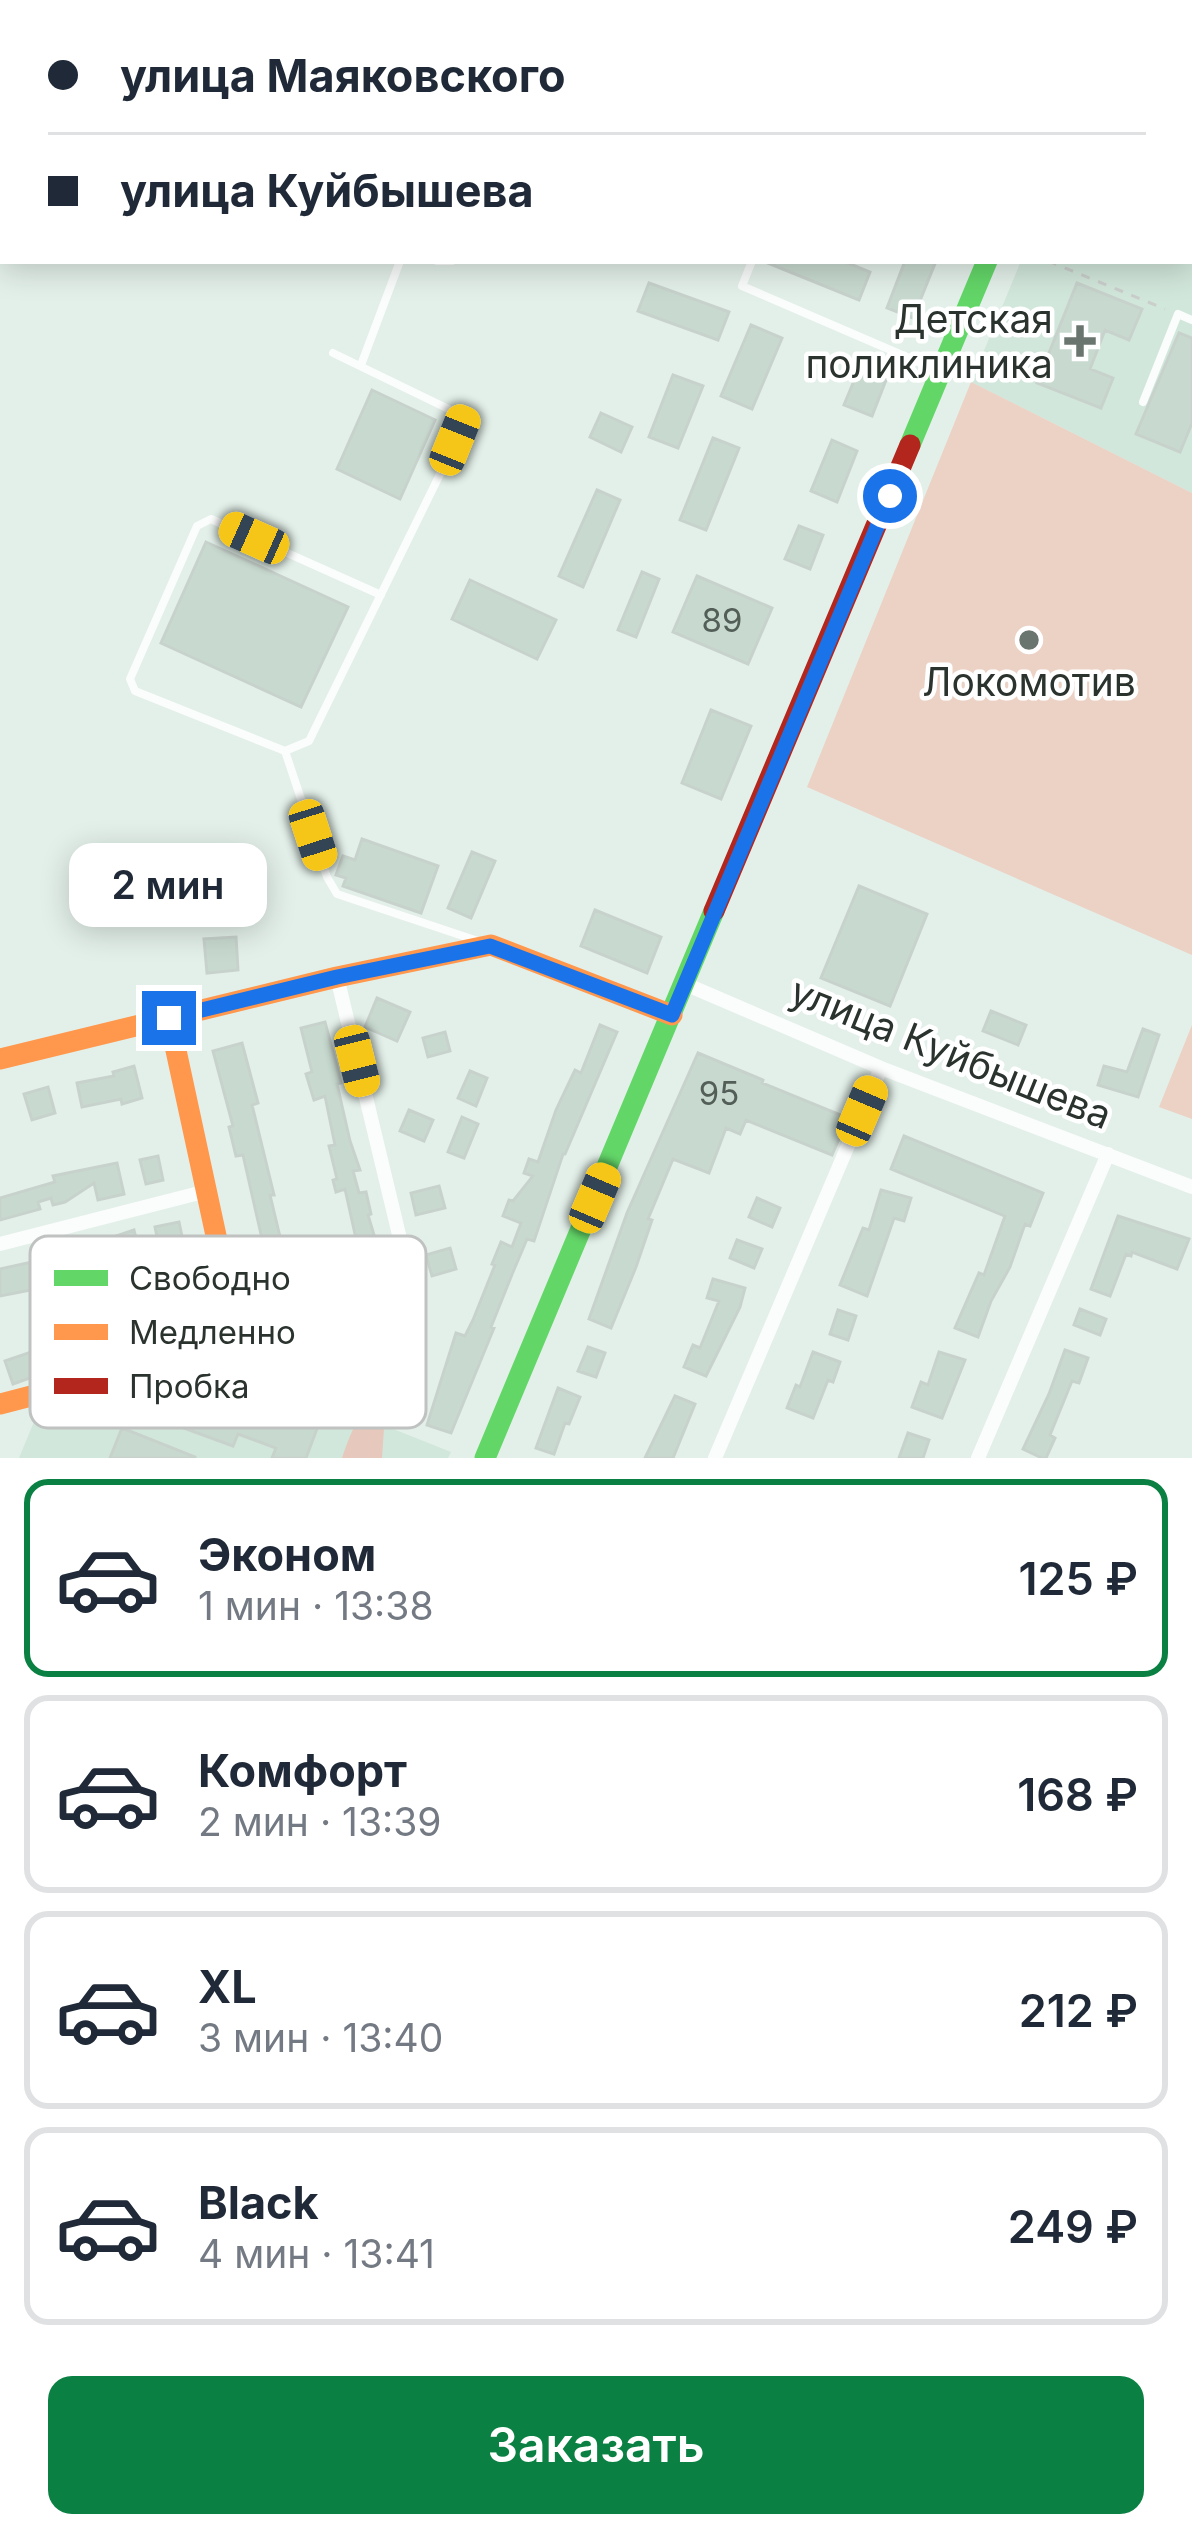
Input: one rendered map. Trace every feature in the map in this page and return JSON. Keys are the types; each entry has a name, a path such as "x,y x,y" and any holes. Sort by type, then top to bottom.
{"main road":[{"path":"485,1458 986,264"},
{"path":"0,1059 337,977 490,946 672,1015"},
{"path":"169,1018 217,1236"},
{"path":"0,1404 30,1396"}],"street":[{"path":"337,977 399,1236"},
{"name":"улица Куйбышева","path":"685,984 881,1068 1192,1187"},
{"path":"715,1458 881,1068"},
{"path":"978,1458 1108,1154"},
{"path":"31,1236 207,1191"},
{"path":"0,1244 30,1236"}],"lane":[{"path":"361,365 399,264"},
{"path":"751,264 742,286 941,372"},
{"path":"1143,402 1178,314 1192,320"},
{"path":"333,352 465,416 445,464 310,741 285,751 135,691 130,679 197,526 211,519 381,595"},
{"path":"285,751 327,878 337,894 490,946"}],"path":[{"path":"1055,264 1178,314"}],"shaded area":[{"path":"1020,264 1192,264 1192,493 971,382"},
{"name":"Локомотив","path":"971,382 1192,493 1192,955 807,787"},
{"path":"1192,1025 1192,1119 1159,1107"},
{"path":"31,1428 391,1428 451,1452 448,1458 19,1458"},
{"path":"354,1428 384,1428 382,1458 342,1458"}],"building":[{"path":"770,264 850,264 870,272 859,300"},
{"path":"904,264 935,264 913,318 887,308"},
{"path":"649,283 729,312 718,340 638,311"},
{"name":"Детская поликлиника","path":"1077,283 1142,309 1129,340 1105,330 1090,369 1113,378 1101,408 1037,383"},
{"path":"751,325 782,338 752,409 721,396"},
{"path":"1179,333 1192,338 1192,423 1180,452 1136,434"},
{"path":"861,364 888,375 872,416 844,405"},
{"path":"673,375 703,386 678,448 649,437"},
{"path":"372,390 435,420 400,499 337,469"},
{"path":"601,413 632,427 621,452 590,437"},
{"path":"713,438 739,448 706,530 680,520"},
{"path":"832,440 857,451 837,502 811,491"},
{"path":"597,490 620,500 583,587 559,576"},
{"path":"799,526 823,535 810,569 785,559"},
{"path":"206,542 348,607 301,707 161,643"},
{"path":"642,572 659,579 636,637 618,630"},
{"path":"697,576 772,608 748,664 673,632"},
{"path":"470,580 556,620 537,659 452,619"},
{"path":"711,710 751,726 721,799 682,783"},
{"path":"362,839 438,866 421,913 343,886 346,878 336,875 343,856 355,860"},
{"path":"472,852 495,861 471,918 448,908"},
{"path":"859,886 927,914 890,1006 821,978"},
{"path":"595,910 661,937 647,973 581,946"},
{"path":"236,937 238,970 207,973 204,939"},
{"path":"377,998 410,1012 397,1041 365,1027"},
{"path":"991,1011 1026,1025 1018,1045 983,1031"},
{"path":"325,1022 360,1170 353,1171 359,1193 366,1192 374,1236 355,1236 345,1189 336,1192 329,1146 335,1145 325,1096 314,1100 301,1028"},
{"path":"600,1025 617,1032 563,1154 534,1241 527,1239 513,1272 451,1433 427,1425 456,1333 465,1336 501,1242 512,1247 521,1223 503,1216 509,1200 533,1176 524,1173 529,1159 538,1162 556,1110 575,1070 581,1073"},
{"path":"1143,1029 1159,1035 1138,1097 1098,1085 1104,1066 1127,1072"},
{"path":"445,1032 450,1051 428,1057 423,1038"},
{"path":"242,1043 258,1103 252,1105 280,1236 261,1236 243,1155 236,1156 213,1051"},
{"path":"698,1053 848,1118 832,1155 746,1120 740,1134 726,1128 709,1173 673,1159 611,1328 589,1319 627,1213"},
{"path":"134,1066 142,1098 82,1107 77,1083 114,1076 113,1072"},
{"path":"470,1071 487,1078 476,1106 458,1098"},
{"path":"48,1087 55,1113 32,1120 24,1094"},
{"path":"409,1110 433,1120 424,1141 400,1131"},
{"path":"462,1117 478,1124 464,1158 448,1152"},
{"path":"904,1136 1043,1193 1030,1226 1025,1224 978,1337 955,1328 979,1273 984,1275 1005,1216 891,1169"},
{"path":"158,1156 163,1180 146,1184 140,1160"},
{"path":"117,1163 124,1194 98,1200 94,1183 65,1202 53,1205 51,1198 38,1202 40,1209 0,1220 0,1198 55,1182 53,1176"},
{"path":"439,1186 445,1208 416,1215 411,1193"},
{"path":"881,1190 911,1198 904,1221 894,1218 867,1296 840,1285 863,1228 869,1230"},
{"path":"757,1198 780,1208 772,1227 749,1217"},
{"path":"1118,1216 1189,1239 1177,1269 1132,1252 1126,1254 1110,1296 1091,1289"},
{"path":"179,1222 182,1236 157,1236 155,1227"},
{"path":"737,1240 762,1249 754,1268 730,1258"},
{"path":"450,1248 456,1269 432,1276 426,1255"},
{"path":"30,1262 30,1290 0,1296 0,1269"},
{"path":"713,1279 745,1288 706,1376 684,1367 693,1345 700,1348 719,1301 707,1298"},
{"path":"1080,1309 1106,1319 1100,1335 1074,1325"},
{"path":"838,1310 856,1316 848,1340 830,1334"},
{"path":"588,1347 605,1353 596,1377 578,1371"},
{"path":"1065,1350 1088,1358 1079,1383 1072,1381 1050,1435 1055,1438 1042,1458 1023,1449"},
{"path":"30,1352 30,1378 13,1384 5,1361"},
{"path":"813,1352 840,1362 813,1418 787,1408"},
{"path":"939,1352 965,1360 942,1418 912,1407 921,1382 928,1385"},
{"path":"558,1388 580,1397 554,1454 536,1448"},
{"path":"675,1396 695,1404 673,1458 645,1458"},
{"path":"122,1428 195,1457 195,1458 110,1458"},
{"path":"184,1428 317,1428 306,1458 272,1458 276,1448 238,1434 233,1446"},
{"path":"908,1433 929,1440 923,1458 899,1458"}],"traffic: fast":[{"path":"910,445 986,264"},
{"path":"485,1458 714,911"}],"traffic: slow":[{"path":"0,1059 337,977 491,945 672,1015"},
{"path":"169,1018 216,1236"},
{"path":"0,1404 30,1396"}],"traffic: jam":[{"path":"714,911 910,445"}],"place":[{"name":"Детская поликлиника","path":"1080,341"},
{"name":"Локомотив","path":"1029,640"}],"route":[{"path":"169,1018 490,946 672,1015 890,496"}]}
